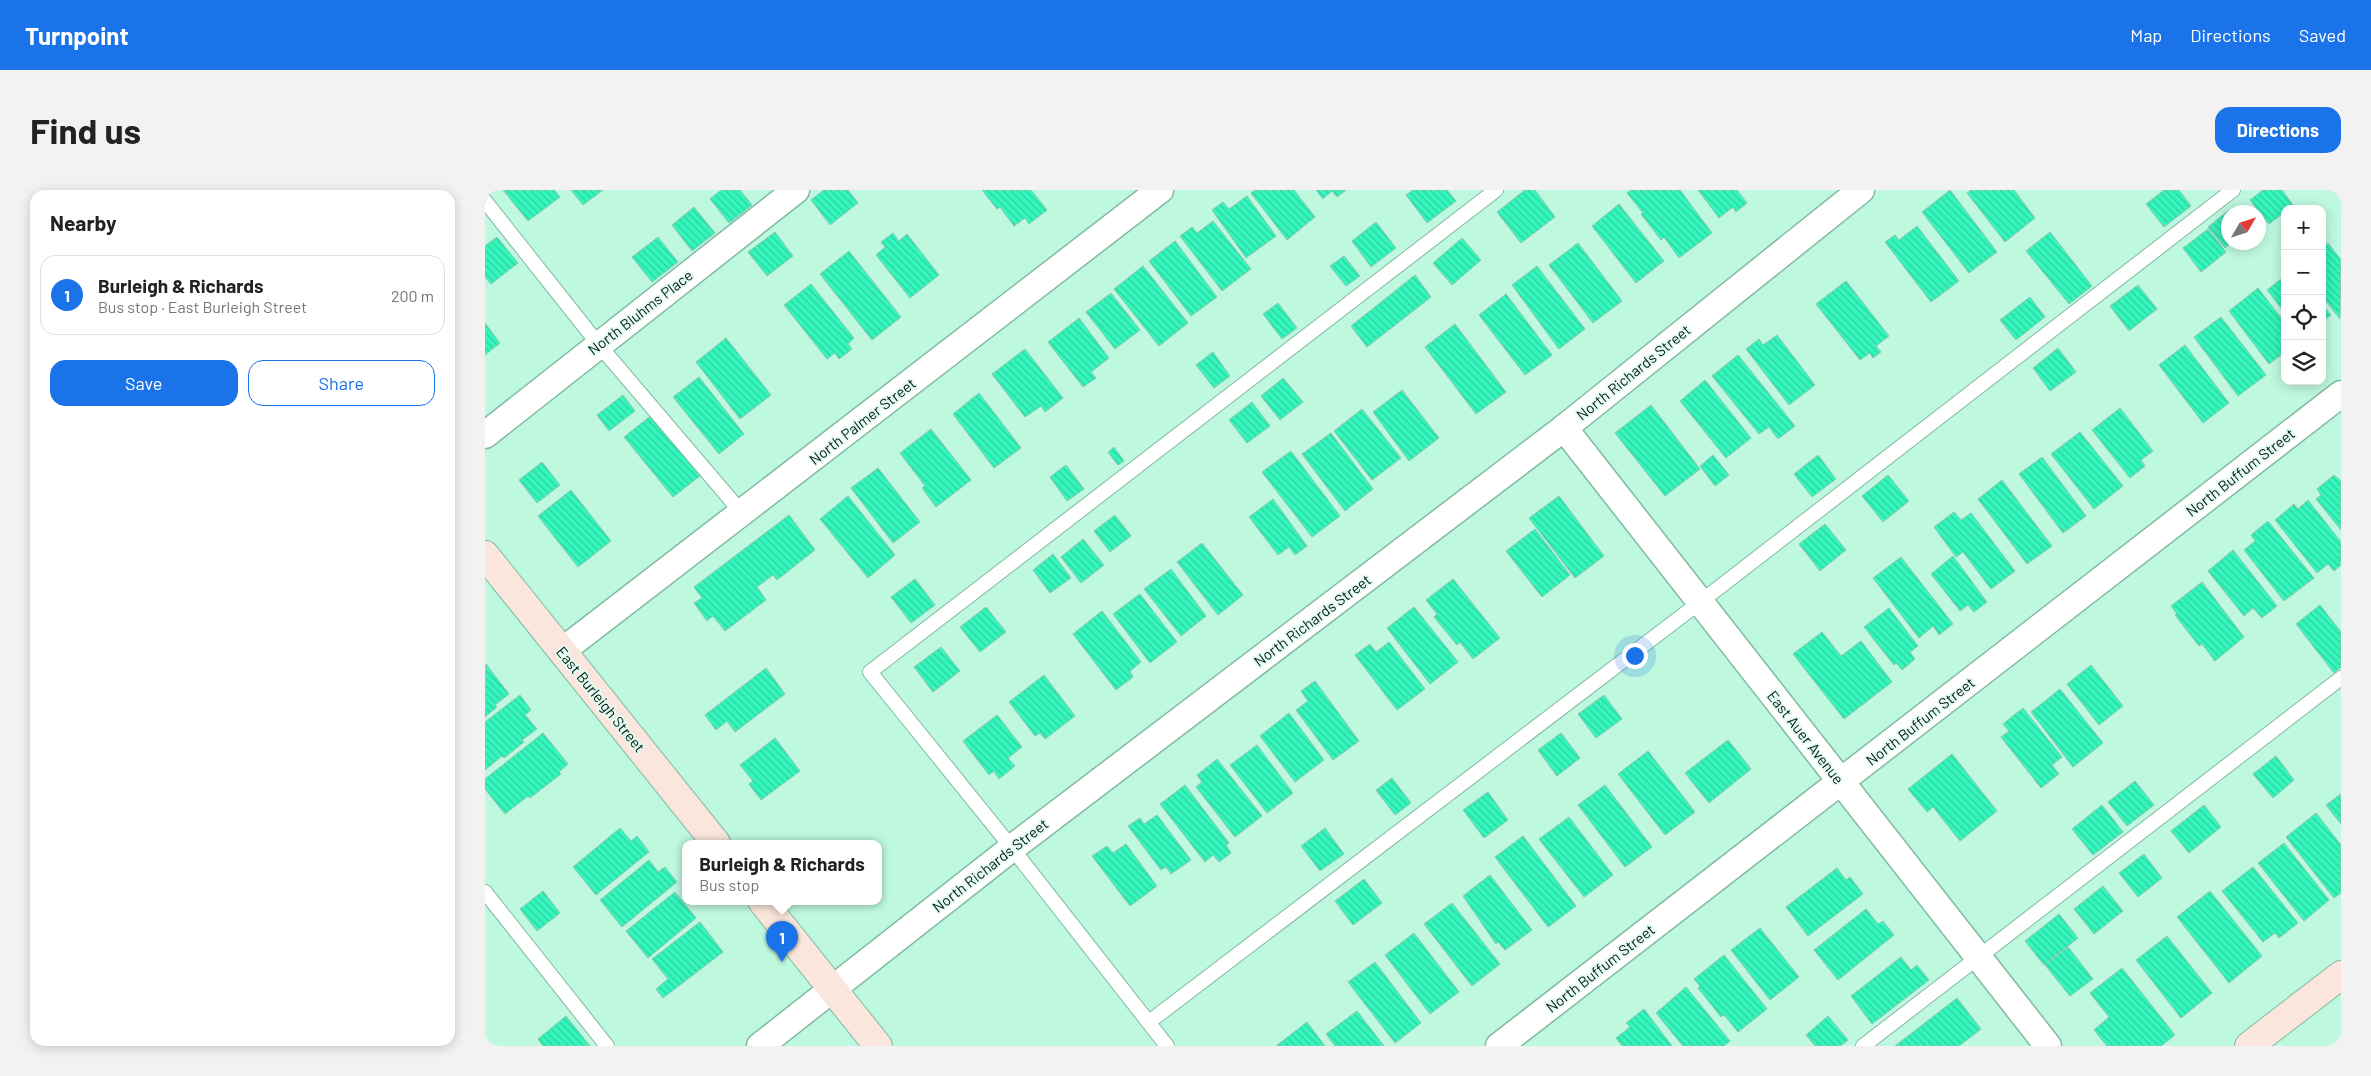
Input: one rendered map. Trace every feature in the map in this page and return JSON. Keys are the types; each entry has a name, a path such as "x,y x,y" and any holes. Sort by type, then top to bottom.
{"street":[{"name":"North Bluhms Place","path":"485,435 796,190"},
{"name":"North Palmer Street","path":"562,651 1160,190"},
{"name":"North Richards Street","path":"760,1046 1012,848 1563,428 1861,190"},
{"name":"North Buffum Street","path":"1499,1046 2341,394"},
{"name":"East Auer Avenue","path":"1563,428 2048,1046"},
{"name":"East Burleigh Street","path":"485,555 714,840"},
{"path":"765,905 878,1046"},
{"path":"2249,1046 2341,975"}],"lane":[{"path":"1167,1046 1012,848 870,672 1496,190"},
{"path":"1149,1022 1699,603 2233,190"},
{"path":"485,200 599,345 742,513"},
{"path":"1863,1046 2341,678"},
{"path":"485,892 607,1046"}],"building":[{"path":"503,190 554,190 560,197 528,221"},
{"path":"571,190 603,190 583,205"},
{"path":"721,190 740,190 752,205 729,223 710,199"},
{"path":"824,190 848,190 858,203 830,225 811,200"},
{"path":"982,190 1031,190 1047,210 1029,224 1025,218 1014,226 1000,207 997,209"},
{"path":"1255,190 1294,190 1315,217 1287,240 1251,193"},
{"path":"1316,190 1346,190 1337,197 1332,191 1323,199"},
{"path":"1413,190 1447,190 1456,201 1427,223 1406,195"},
{"path":"1525,190 1535,190 1555,217 1521,243 1497,212"},
{"path":"1631,190 1680,190 1712,233 1679,258 1664,237 1661,240 1641,214 1643,213 1627,193"},
{"path":"1698,190 1737,190 1747,203 1736,212 1733,207 1719,218"},
{"path":"1950,190 1997,252 1969,273 1922,212"},
{"path":"1971,190 2014,190 2035,218 2005,242 1967,193"},
{"path":"2164,190 2179,190 2191,206 2164,227 2146,204"},
{"path":"2263,190 2282,190 2293,205 2281,205 2281,215 2269,224 2266,220 2266,205 2254,205 2250,200"},
{"path":"1247,196 1276,236 1246,258 1212,210 1223,202 1229,209"},
{"path":"1619,204 1664,261 1636,283 1592,226"},
{"path":"694,207 715,233 692,251 672,225"},
{"path":"2221,216 2221,243 2208,227"},
{"path":"1213,221 1251,269 1222,291 1180,236 1192,227 1197,233"},
{"path":"1376,222 1396,248 1371,267 1352,241"},
{"path":"1917,226 1959,281 1931,302 1885,242 1895,235 1899,240"},
{"path":"2208,229 2221,246 2221,250 2226,252 2201,272 2183,248"},
{"path":"775,232 793,256 767,276 748,252"},
{"path":"2050,232 2092,286 2069,304 2026,251"},
{"path":"893,233 899,241 907,234 939,275 910,298 876,255 885,247 881,242"},
{"path":"497,237 518,263 491,284 485,277 485,246"},
{"path":"658,237 678,262 652,282 632,257"},
{"path":"1462,238 1481,260 1452,285 1433,263"},
{"path":"1175,241 1217,297 1191,316 1149,261"},
{"path":"1578,243 1622,301 1593,323 1549,265"},
{"path":"2328,243 2341,260 2340,319 2326,301 2326,245"},
{"path":"849,251 901,317 872,340 820,274"},
{"path":"1344,256 1360,276 1346,286 1330,266"},
{"path":"1143,266 1188,323 1159,346 1114,289"},
{"path":"1537,266 1585,329 1559,349 1512,285"},
{"path":"1415,275 1431,297 1367,347 1351,326"},
{"path":"2281,279 2281,308 2267,290"},
{"path":"1846,281 1889,336 1876,346 1881,352 1873,358 1870,353 1860,360 1816,304"},
{"path":"811,284 854,338 848,344 852,349 839,359 835,353 827,359 784,305"},
{"path":"2138,285 2157,309 2129,331 2110,306"},
{"path":"2258,288 2281,318 2281,355 2269,364 2229,311"},
{"path":"1111,293 1140,330 1115,349 1086,312"},
{"path":"1506,294 1552,355 1525,375 1479,315"},
{"path":"2030,297 2045,317 2016,340 2000,320"},
{"path":"1278,303 1297,328 1282,339 1263,314"},
{"path":"2326,309 2331,315 2326,319"},
{"path":"2221,317 2266,375 2238,396 2194,337"},
{"path":"1079,318 1109,358 1091,372 1096,378 1083,387 1048,342"},
{"path":"485,323 500,343 485,355"},
{"path":"1455,324 1506,392 1476,414 1425,347"},
{"path":"1777,335 1815,385 1789,405 1746,349 1759,339 1763,345"},
{"path":"726,338 771,395 740,419 696,362"},
{"path":"2185,345 2229,403 2203,423 2159,365"},
{"path":"2058,348 2076,372 2050,391 2033,368"},
{"path":"1025,349 1063,398 1045,412 1041,406 1025,417 992,374"},
{"path":"1213,352 1230,376 1214,388 1196,365"},
{"path":"1738,355 1795,426 1778,439 1769,427 1759,434 1712,376"},
{"path":"699,377 744,434 719,454 673,397"},
{"path":"1283,378 1303,402 1280,420 1261,396"},
{"path":"1705,380 1751,438 1726,458 1680,401"},
{"path":"1402,390 1439,438 1409,461 1373,412"},
{"path":"979,393 1021,448 994,468 953,414"},
{"path":"623,395 635,411 609,431 597,415"},
{"path":"1252,402 1270,426 1247,443 1229,420"},
{"path":"1651,405 1700,469 1665,496 1615,433"},
{"path":"2120,408 2153,451 2141,460 2145,466 2130,478 2092,430"},
{"path":"1362,409 1401,458 1372,480 1334,431"},
{"path":"653,414 701,475 673,497 624,437"},
{"path":"931,429 971,480 936,507 922,488 925,486 900,453"},
{"path":"2080,432 2123,486 2094,509 2051,454"},
{"path":"1331,433 1373,489 1345,511 1302,454"},
{"path":"1114,447 1124,461 1118,465 1108,452"},
{"path":"1291,451 1340,516 1312,537 1262,472"},
{"path":"1713,455 1729,475 1715,486 1700,466"},
{"path":"1818,455 1836,479 1812,497 1794,474"},
{"path":"2042,457 2086,516 2063,533 2019,474"},
{"path":"542,462 560,485 537,503 519,480"},
{"path":"1066,465 1084,489 1067,501 1050,477"},
{"path":"878,468 920,522 893,543 851,488"},
{"path":"1888,475 1909,501 1883,522 1862,496"},
{"path":"2334,475 2341,481 2341,530 2316,499 2321,495 2317,489"},
{"path":"2002,480 2052,546 2027,564 1978,499"},
{"path":"571,490 611,541 578,567 538,516"},
{"path":"848,496 895,555 868,578 820,519"},
{"path":"1559,496 1604,556 1575,578 1529,518"},
{"path":"1273,499 1307,546 1295,555 1289,547 1278,555 1249,517"},
{"path":"2308,500 2341,542 2341,565 2334,571 2328,564 2317,573 2275,520 2294,504 2298,509"},
{"path":"1954,512 1961,520 1971,513 2015,571 1991,589 1963,552 1956,557 1934,527"},
{"path":"789,515 815,550 777,580 773,575 757,587 766,600 725,631 713,616 707,621 694,603 702,598 694,587"},
{"path":"1115,515 1131,536 1110,552 1094,531"},
{"path":"2268,521 2314,578 2284,601 2244,550 2255,541 2251,535"},
{"path":"1825,524 1846,550 1820,571 1799,544"},
{"path":"1535,529 1570,575 1542,597 1506,551"},
{"path":"1083,539 1104,565 1081,583 1061,557"},
{"path":"1202,543 1243,595 1218,615 1177,562"},
{"path":"2233,550 2277,606 2262,618 2253,608 2244,616 2208,571"},
{"path":"1053,554 1071,578 1050,593 1033,570"},
{"path":"1953,556 1987,602 1974,612 1968,605 1960,611 1931,574"},
{"path":"1901,557 1953,624 1939,635 1933,626 1919,638 1873,578"},
{"path":"1171,569 1206,616 1181,636 1144,589"},
{"path":"915,579 935,605 911,623 891,597"},
{"path":"1453,579 1500,638 1473,659 1460,642 1457,645 1434,617 1437,614 1426,600"},
{"path":"2202,582 2244,637 2215,661 2202,644 2199,646 2175,615 2177,614 2171,606"},
{"path":"1140,594 1177,642 1150,663 1113,614"},
{"path":"2320,605 2341,632 2341,667 2334,673 2296,624"},
{"path":"986,607 1006,632 980,652 960,627"},
{"path":"1414,607 1458,662 1430,684 1387,628"},
{"path":"1889,608 1918,646 1910,652 1915,659 1902,670 1896,663 1894,665 1864,627"},
{"path":"1102,611 1141,662 1130,671 1133,677 1116,690 1073,634"},
{"path":"1822,632 1841,656 1861,641 1892,682 1844,719 1793,654"},
{"path":"1389,642 1425,689 1397,710 1355,655 1370,644 1376,652"},
{"path":"941,647 960,671 933,692 914,667"},
{"path":"486,664 509,694 495,705 497,707 485,717"},
{"path":"2091,665 2123,706 2099,725 2067,684"},
{"path":"766,668 785,694 735,732 727,721 716,730 705,715"},
{"path":"1044,675 1075,716 1045,739 1040,733 1035,736 1009,702"},
{"path":"1315,681 1359,741 1333,760 1296,710 1308,701 1301,691"},
{"path":"2060,689 2103,743 2073,767 2031,712"},
{"path":"520,695 531,710 525,715 537,729 522,740 524,742 504,758 502,756 485,770 485,722"},
{"path":"1604,695 1622,719 1596,738 1578,714"},
{"path":"2023,708 2062,757 2052,765 2059,774 2041,788 2001,737 2009,731 2003,724"},
{"path":"1289,713 1324,760 1295,782 1260,736"},
{"path":"997,715 1022,747 1008,758 1015,766 999,779 994,771 989,775 963,741"},
{"path":"543,733 568,764 559,772 561,774 530,798 528,796 505,814 485,789 485,779"},
{"path":"1561,733 1580,758 1557,776 1538,750"},
{"path":"775,738 800,771 761,800 749,784 753,781 740,765"},
{"path":"1728,740 1751,769 1709,803 1685,773"},
{"path":"1257,745 1293,793 1267,813 1230,765"},
{"path":"1648,751 1695,812 1665,835 1618,774"},
{"path":"1952,754 1997,811 1960,841 1933,807 1927,812 1908,789"},
{"path":"2276,756 2294,780 2273,798 2253,774"},
{"path":"1217,759 1262,816 1235,837 1196,787 1202,782 1197,775"},
{"path":"1392,778 1411,803 1395,815 1376,790"},
{"path":"2135,781 2154,805 2127,826 2108,802"},
{"path":"1185,785 1229,843 1226,845 1231,853 1219,862 1213,855 1205,862 1160,804"},
{"path":"1605,785 1652,847 1625,867 1578,805"},
{"path":"1488,792 1508,820 1484,838 1463,810"},
{"path":"2341,794 2341,824 2326,805"},
{"path":"2102,805 2123,832 2093,855 2072,829"},
{"path":"2204,805 2221,827 2189,853 2171,831"},
{"path":"2316,813 2341,845 2341,893 2334,898 2286,837"},
{"path":"1157,815 1191,860 1171,874 1166,867 1161,870 1128,826 1140,818 1144,824"},
{"path":"1569,817 1613,875 1584,897 1539,839"},
{"path":"620,828 631,841 637,836 649,852 596,895 573,867"},
{"path":"1325,828 1344,854 1320,871 1301,846"},
{"path":"1523,836 1576,906 1548,927 1495,857"},
{"path":"2284,843 2329,900 2304,921 2258,863"},
{"path":"1126,844 1157,886 1130,906 1092,856 1107,846 1113,853"},
{"path":"2144,854 2162,878 2138,897 2119,873"},
{"path":"649,860 658,872 665,867 677,882 622,927 600,900"},
{"path":"2253,867 2298,923 2279,938 2275,933 2263,942 2222,891"},
{"path":"1837,868 1846,880 1850,877 1863,894 1808,936 1786,907"},
{"path":"1490,875 1532,930 1505,950 1498,942 1496,944 1463,896"},
{"path":"1364,879 1382,903 1353,925 1335,901"},
{"path":"2103,886 2123,911 2094,934 2074,909"},
{"path":"543,891 560,913 537,931 520,909"},
{"path":"2210,891 2262,956 2229,983 2177,917"},
{"path":"675,892 682,901 682,905 686,905 696,918 648,958 626,931"},
{"path":"1452,903 1500,964 1472,986 1424,924"},
{"path":"1866,909 1878,924 1883,921 1894,935 1838,980 1814,950"},
{"path":"2059,914 2078,938 2044,965 2025,941"},
{"path":"700,922 723,952 663,998 656,989 668,979 652,959"},
{"path":"1760,928 1799,977 1770,1000 1731,950"},
{"path":"1414,933 1459,992 1430,1014 1385,955"},
{"path":"2167,936 2212,993 2181,1018 2136,960"},
{"path":"2068,947 2093,979 2070,996 2045,965"},
{"path":"1724,955 1767,1009 1738,1032 1724,1015 1721,1017 1698,988 1700,986 1694,979"},
{"path":"1901,957 1911,970 1917,965 1929,980 1872,1024 1851,996"},
{"path":"1375,962 1421,1023 1395,1043 1348,982"},
{"path":"2122,968 2175,1035 2161,1046 2107,1046 2094,1030 2109,1017 2090,993"},
{"path":"1686,987 1730,1041 1724,1046 1683,1046 1656,1013"},
{"path":"1957,998 1981,1029 1959,1046 1895,1046"},
{"path":"1644,1009 1672,1046 1622,1046 1616,1038 1630,1027 1626,1023"},
{"path":"1357,1011 1384,1046 1335,1046 1326,1034"},
{"path":"566,1016 590,1046 543,1046 538,1039"},
{"path":"1828,1016 1848,1040 1840,1046 1815,1046 1806,1035"},
{"path":"1307,1022 1325,1046 1276,1046"}],"place":[{"name":"Burleigh & Richards","path":"782,962"}]}
